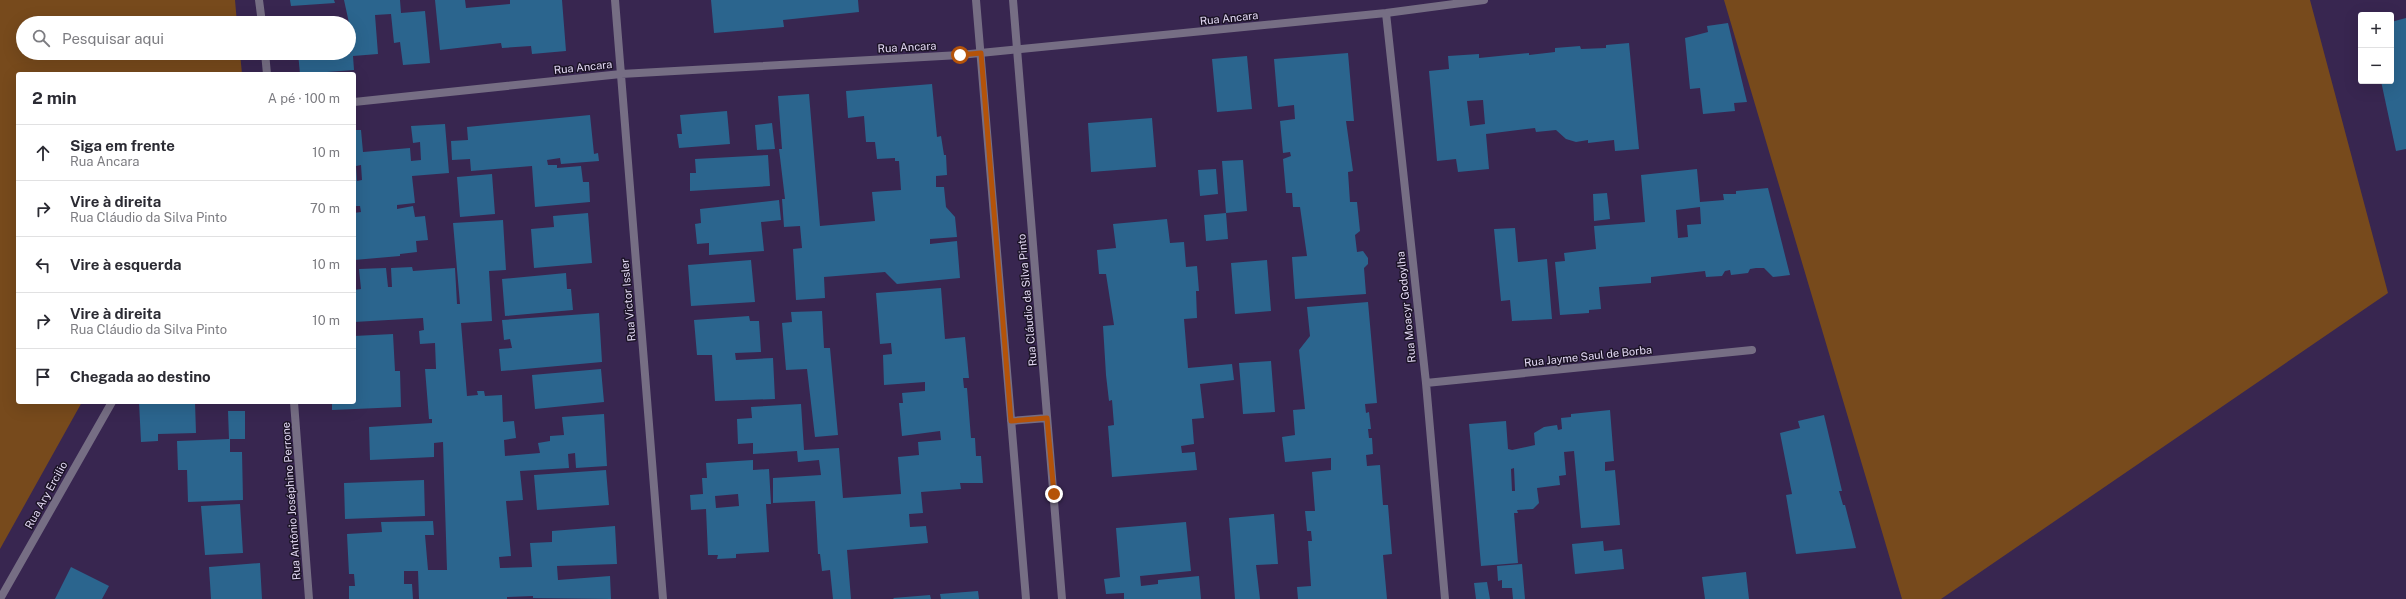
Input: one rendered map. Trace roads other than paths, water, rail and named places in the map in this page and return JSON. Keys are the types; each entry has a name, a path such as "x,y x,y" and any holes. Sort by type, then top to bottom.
{"street":[{"path":"259,0 261,16"},
{"name":"Rua Victor Issler","path":"615,0 662,599"},
{"path":"976,0 1026,599"},
{"name":"Rua Cláudio da Silva Pinto","path":"1013,0 1062,599"},
{"name":"Rua Ancara","path":"356,102 621,74 1018,50 1386,14 1484,0"},
{"name":"Rua Moacyr Godoylha","path":"1386,14 1426,383 1445,599"},
{"path":"266,60 267,72"},
{"name":"Rua Jayme Saul de Borba","path":"1426,383 1752,350"},
{"name":"Rua Ary Ercilio","path":"0,599 111,404"},
{"name":"Rua Antônio Joséphino Perrone","path":"294,404 309,599"},
{"path":"1011,421 1047,418"}]}
